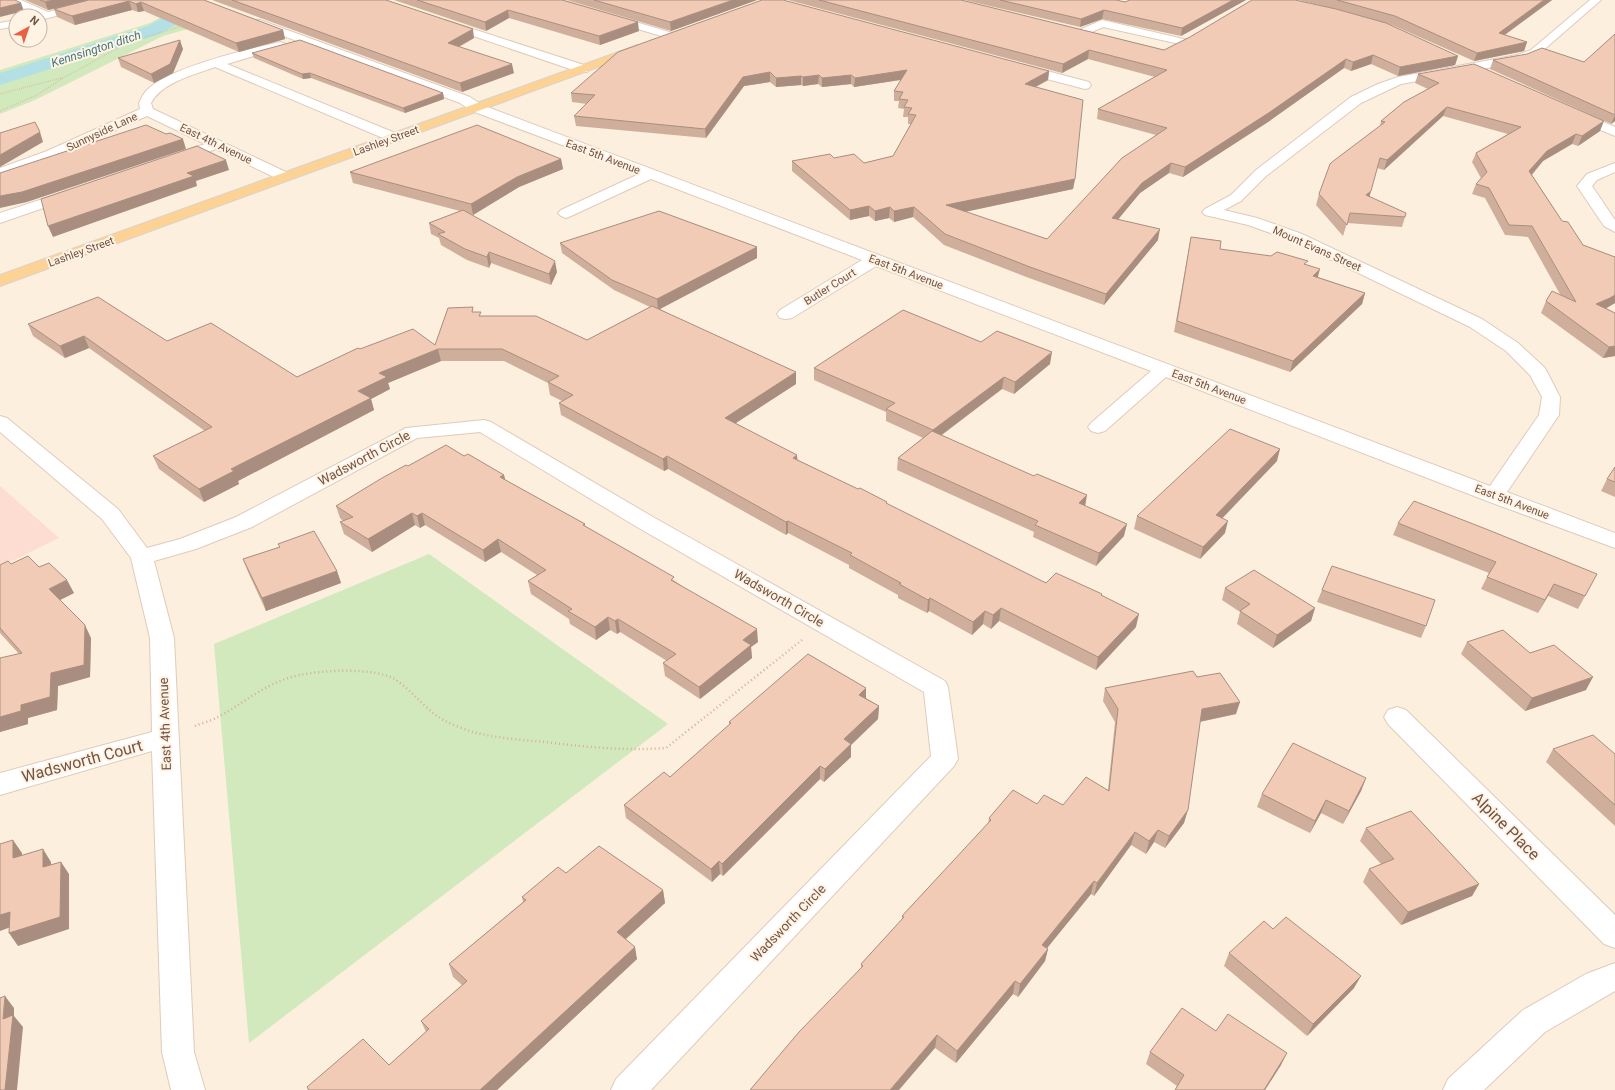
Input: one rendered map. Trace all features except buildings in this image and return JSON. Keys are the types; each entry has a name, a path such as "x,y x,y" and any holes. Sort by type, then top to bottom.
{"main road":[{"name":"Lashley Street","path":"0,281 686,31"}],"street":[{"path":"12,0 28,8"},
{"path":"48,15 107,0"},
{"path":"551,0 672,36"},
{"name":"Mount Evans Street","path":"1494,496 1549,415 1550,397 1538,372 1512,347 1476,323 1296,237 1252,221 1210,212 1236,198 1261,173 1356,100 1398,81 1520,58 1535,52 1596,0"},
{"name":"East 5th Avenue","path":"243,17 465,100 477,108 650,175 1615,541"},
{"path":"437,20 582,69"},
{"path":"1096,37 1077,32 1102,23 1187,40 1170,50"},
{"name":"Sunnyside Lane","path":"0,173 52,154 147,111 145,102 152,92 166,82 186,73 301,39"},
{"path":"1451,57 1494,76"},
{"path":"217,64 395,138"},
{"path":"1008,64 1085,85"},
{"path":"1565,109 1615,132"},
{"name":"East 4th Avenue","path":"147,111 285,177"},
{"path":"165,162 218,144"},
{"path":"1615,167 1592,177 1584,186 1609,223 1615,226"},
{"path":"566,213 650,175"},
{"path":"0,218 82,190"},
{"name":"Butler Court","path":"786,314 874,260"},
{"path":"1098,427 1163,370"},
{"name":"East 4th Avenue","path":"0,422 110,514 142,557 162,638 178,1052 188,1090"},
{"name":"Wadsworth Circle","path":"142,557 188,544 244,522 413,432 484,426 645,522 936,687 945,759 628,1090"},
{"name":"Alpine Place","path":"1397,717 1615,936"},
{"name":"Wadsworth Court","path":"0,784 165,738"},
{"path":"1460,1090 1534,1021 1597,984 1615,976"}],"path":[{"path":"0,111 37,95 65,76 130,42 182,26"},
{"path":"0,94 65,76"},
{"path":"165,738 216,718 274,683 329,671 349,671 369,672 395,679 437,716 447,722 474,732 521,740 589,747 639,750 666,748 823,623"}],"shaded area":[{"path":"0,486 59,538 0,567"}],"green space":[{"path":"187,3 226,18 163,36 35,100 0,114 0,70 150,23"},
{"path":"429,554 668,724 249,1043 214,644"}],"waterway":[{"name":"Kennsington ditch","path":"0,79 154,30 189,10"}]}
